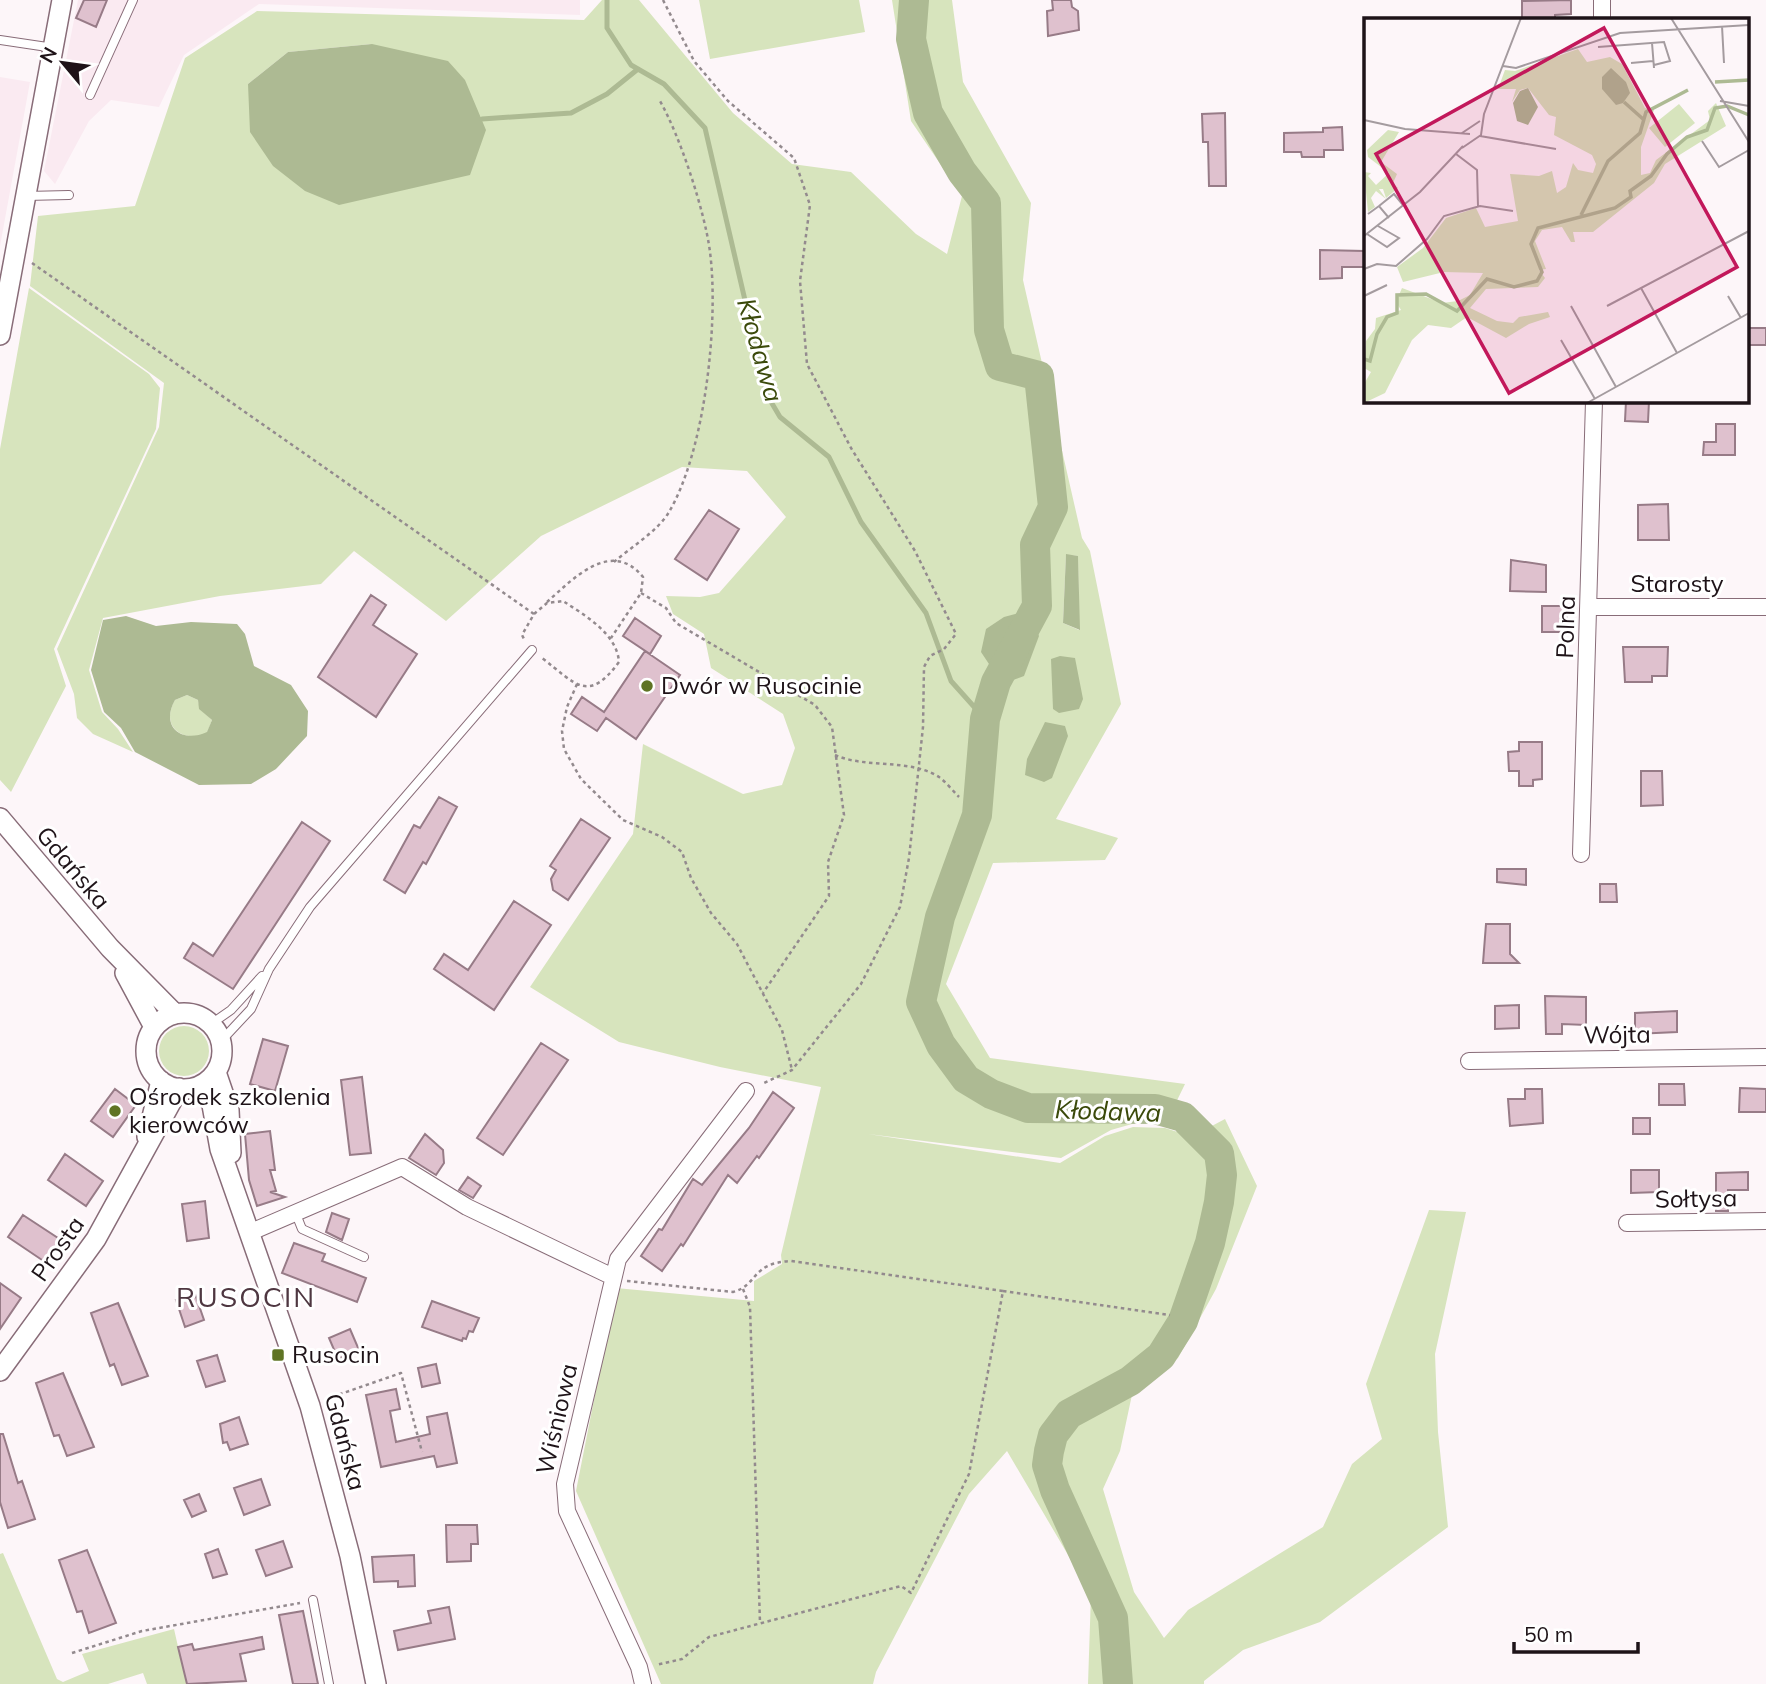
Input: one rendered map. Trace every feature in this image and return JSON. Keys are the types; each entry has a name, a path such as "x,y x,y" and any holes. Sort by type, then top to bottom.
{"street":[{"path":"0,335 62,0"},
{"path":"1602,0 1602,18"},
{"name":"Polna","path":"1581,854 1594,402"},
{"name":"Starosty","path":"1589,607 1766,607"},
{"name":"Gdańska","path":"0,818 110,948 175,1014"},
{"name":"Gdańska","path":"110,948 154,1027"},
{"path":"175,1014 194,1014 211,1024 221,1041 220,1062 216,1072 201,1085 170,1084 151,1069 146,1056 147,1041 154,1027 175,1014"},
{"name":"Wójta","path":"1469,1061 1766,1057"},
{"name":"Gdańska","path":"216,1072 229,1110 232,1179"},
{"name":"Prosta","path":"0,1371 117,1206 145,1148 170,1084"},
{"name":"Gdańska","path":"201,1085 212,1105 220,1149 310,1406 350,1556 376,1684"},
{"name":"Wiśniowa","path":"643,1684 639,1667 564,1502 565,1484 611,1276 618,1259 746,1091"},
{"path":"251,1232 402,1167 467,1207 611,1276"},
{"name":"Sołtysa","path":"1627,1223 1766,1221"}],"lane":[{"path":"90,95 133,0"},
{"path":"0,40 54,48"},
{"path":"26,196 69,195"},
{"path":"221,1041 251,1009 269,969 310,907 532,650"},
{"path":"211,1024 231,1010 269,969"},
{"path":"296,1214 302,1229 364,1257"},
{"path":"313,1600 329,1684"}],"path":[{"path":"663,0 694,61 728,101 794,158 810,205 800,281 807,365 851,448 915,551 956,634 944,649 930,656 925,667 919,769 900,907 860,984 792,1070 746,1091"},
{"path":"614,562 667,515 681,489 698,432 709,358 712,302 710,251 675,127 660,101"},
{"path":"34,265 534,614"},
{"path":"547,603 563,601 611,638 618,647 619,662 604,682 590,688 578,684 526,646 522,635 534,614 589,565 614,562 635,568 643,577 641,593 611,638"},
{"path":"641,593 666,608 676,622 815,705 832,727 844,815 828,862 828,896 763,993"},
{"path":"578,684 567,707 562,731 564,749 580,779 623,820 662,837 682,852 691,878 711,913 737,944 782,1030 792,1070"},
{"path":"835,755 853,763 919,769 939,778 959,797"},
{"path":"611,1276 619,1280 733,1292 743,1289 761,1267 791,1261 1170,1315"},
{"path":"743,1289 750,1307 760,1623"},
{"path":"639,1667 673,1663 709,1637 901,1586 911,1592 970,1474 1003,1292"},
{"path":"310,1406 401,1373 422,1452"},
{"path":"72,1653 142,1631 313,1600"}],"shaded area":[{"path":"78,0 580,0 580,15 259,4 184,55 159,107 111,100 89,121 55,184 44,171"},
{"path":"602,0 639,0 733,113 792,164 851,172 916,234 947,254 962,196 911,121 892,0 952,0 963,82 1031,203 1023,280 1082,538 1090,551 1121,704 1056,819 1118,838 1105,860 993,863 946,984 990,1058 1185,1084 1166,1123 1139,1122 1111,1130 1061,1158 868,1134 1060,1163 1105,1136 1133,1127 1165,1128 1187,1135 1190,1140 1225,1119 1257,1186 1216,1289 1178,1358 1133,1390 1120,1451 1103,1489 1134,1592 1164,1638 1188,1610 1323,1527 1352,1464 1382,1439 1366,1384 1429,1210 1466,1212 1435,1354 1438,1432 1448,1527 1320,1622 1243,1650 1204,1681 1204,1684 1088,1684 1091,1594 1007,1451 969,1494 876,1672 873,1684 661,1684 576,1491 616,1288 754,1301 754,1281 782,1264 781,1255 821,1087 720,1067 619,1042 530,987 633,834 643,744 743,794 782,785 795,748 783,714 711,668 704,634 673,614 666,596 700,597 719,593 786,517 747,471 682,467 541,536 446,621 354,551 321,584 220,596 103,618 89,670 102,712 118,729 133,752 93,734 77,718 74,694 57,649 159,427 164,383 30,286 38,216 135,206 185,58 257,11 584,20","holes":["372,44 248,84 288,52","1066,555 1078,556 1079,630 1063,623"]},
{"path":"699,0 859,0 865,32 710,59"},
{"path":"372,44 448,61 465,80 486,130 470,175 339,205 305,191 273,166 250,132 248,84 288,52"},
{"path":"0,77 30,82 0,246"},
{"path":"29,288 149,374 160,388 156,429 54,649 66,686 11,792 0,780 0,449"},
{"path":"1066,554 1078,556 1080,630 1063,623"},
{"path":"1027,611 1039,636 1024,676 1013,680 989,664 981,652 986,629 1004,617"},
{"path":"126,616 156,626 191,622 237,624 245,634 254,666 291,685 308,711 307,736 276,769 251,784 199,785 135,752 121,728 104,712 91,670 103,620","holes":["187,695 198,700 199,709 212,720 207,732 189,736 181,734 172,725 170,718 175,700"]},
{"path":"1060,656 1075,658 1083,699 1079,709 1059,713 1053,709 1051,659"},
{"path":"187,695 198,700 200,709 212,720 207,733 198,736 181,734 172,724 171,709 175,700"},
{"path":"1045,722 1065,726 1068,736 1052,778 1044,782 1025,775 1027,759"},
{"path":"184,1026 201,1034 209,1051 201,1068 184,1076 167,1068 159,1051 167,1034"},
{"path":"3,1553 57,1679 63,1682 89,1671 82,1654 174,1629 184,1673 213,1671 215,1679 190,1684 147,1684 143,1673 108,1684 0,1684 0,1554"}],"building":[{"path":"84,0 107,0 96,27 76,18"},
{"path":"1052,0 1071,0 1072,7 1078,11 1079,30 1048,36 1047,11 1053,10"},
{"path":"1571,0 1571,14 1555,15 1555,18 1522,18 1522,1"},
{"path":"1225,113 1226,186 1209,186 1208,142 1203,142 1202,114"},
{"path":"1342,127 1343,150 1324,150 1324,157 1302,157 1301,152 1284,152 1284,133 1323,132 1323,128"},
{"path":"1320,250 1364,251 1364,267 1342,267 1342,278 1320,279"},
{"path":"1748,328 1766,328 1766,345 1748,345"},
{"path":"1626,402 1649,402 1648,422 1625,421"},
{"path":"1716,424 1735,424 1735,455 1703,455 1704,442 1716,442"},
{"path":"1668,504 1669,540 1638,540 1638,505"},
{"path":"709,510 739,529 707,580 675,559"},
{"path":"1511,560 1546,565 1546,592 1510,591"},
{"path":"371,595 386,605 373,625 417,654 376,717 318,677"},
{"path":"1542,606 1569,606 1564,632 1542,632"},
{"path":"635,618 661,636 650,654 623,636"},
{"path":"1623,647 1668,647 1667,676 1652,676 1652,682 1625,682"},
{"name":"Dwór w Rusocinie","path":"645,651 680,675 636,739 606,718 597,731 571,714 582,697 604,712"},
{"path":"1519,742 1542,742 1542,779 1533,780 1533,786 1519,786 1519,771 1509,771 1508,752 1519,751"},
{"path":"1641,771 1662,771 1663,805 1641,806"},
{"path":"439,797 457,807 426,864 423,862 405,893 384,880 414,825 420,828"},
{"path":"581,819 610,838 568,900 553,890 551,879 556,870 550,866"},
{"path":"302,822 330,841 233,989 184,958 193,943 213,956"},
{"path":"1497,869 1526,869 1526,885 1497,882"},
{"path":"1600,884 1616,884 1617,902 1600,902"},
{"path":"514,901 551,925 494,1010 434,969 444,954 468,970"},
{"path":"1486,924 1510,924 1510,954 1519,963 1483,963"},
{"path":"1545,996 1586,997 1586,1025 1562,1024 1562,1034 1546,1034"},
{"path":"1519,1005 1519,1028 1495,1029 1495,1006"},
{"path":"1677,1011 1677,1032 1635,1034 1635,1013"},
{"path":"263,1039 288,1046 275,1091 250,1084"},
{"path":"541,1043 568,1060 503,1155 477,1138"},
{"path":"362,1077 371,1153 350,1155 341,1080"},
{"path":"1659,1084 1684,1084 1685,1105 1659,1105"},
{"path":"1740,1088 1766,1089 1766,1112 1739,1112"},
{"name":"Ośrodek szkolenia kierowców","path":"115,1089 136,1105 113,1137 91,1121"},
{"path":"1525,1089 1542,1089 1543,1123 1510,1126 1508,1099 1525,1099"},
{"path":"773,1092 794,1108 759,1158 757,1156 737,1183 728,1175 683,1246 681,1244 662,1271 641,1256 659,1229 662,1230 693,1179 702,1185 749,1128"},
{"path":"1633,1118 1650,1118 1650,1134 1633,1134"},
{"path":"270,1131 275,1170 270,1170 276,1191 270,1192 285,1197 257,1206 249,1180 245,1134"},
{"path":"425,1134 443,1150 444,1163 436,1175 409,1158"},
{"path":"65,1154 103,1181 86,1206 48,1180"},
{"path":"1631,1170 1659,1170 1659,1192 1631,1193"},
{"path":"1748,1172 1748,1190 1728,1190 1728,1211 1716,1211 1716,1173"},
{"path":"468,1177 481,1186 473,1198 459,1190"},
{"path":"205,1201 209,1238 187,1241 182,1204"},
{"path":"332,1213 349,1219 342,1240 326,1232"},
{"path":"23,1215 61,1240 45,1262 8,1237"},
{"path":"294,1243 325,1254 322,1261 366,1278 357,1302 282,1273"},
{"path":"0,1283 21,1298 0,1329"},
{"path":"195,1294 204,1320 185,1327 176,1300"},
{"path":"432,1301 479,1318 473,1332 469,1331 466,1339 463,1338 462,1341 422,1327"},
{"path":"118,1303 148,1376 122,1385 114,1364 110,1366 91,1313"},
{"path":"350,1329 359,1350 338,1359 329,1338"},
{"path":"217,1355 225,1381 206,1387 197,1361"},
{"path":"436,1364 440,1383 422,1387 418,1368"},
{"path":"63,1373 94,1447 67,1456 59,1435 54,1436 36,1383"},
{"path":"396,1389 400,1409 390,1411 396,1442 430,1434 427,1417 447,1413 457,1463 437,1467 434,1456 381,1467 366,1395"},
{"path":"239,1417 248,1444 230,1450 227,1442 223,1443 220,1424"},
{"path":"0,1434 3,1434 18,1483 22,1481 35,1519 8,1528 0,1502"},
{"path":"261,1479 270,1505 244,1515 234,1488"},
{"path":"199,1494 206,1511 192,1517 184,1500"},
{"path":"446,1525 477,1525 478,1544 471,1544 471,1561 447,1562"},
{"path":"283,1541 292,1567 266,1576 256,1550"},
{"path":"218,1549 227,1574 213,1578 205,1554"},
{"path":"87,1550 116,1623 89,1633 82,1611 77,1612 59,1560"},
{"path":"414,1555 415,1586 398,1587 398,1581 374,1582 372,1557"},
{"path":"449,1607 455,1639 398,1650 394,1631 431,1623 428,1611"},
{"path":"303,1611 318,1684 293,1684 279,1615"},
{"path":"262,1637 264,1649 240,1654 246,1681 187,1684 178,1647 192,1644 194,1650"}],"waterway":[{"name":"Kłodawa","path":"607,0 607,28 631,65 664,84 705,128 767,395 780,417 829,457 861,522 926,613 951,681 985,719"},
{"name":"Kłodawa","path":"914,0 911,39 928,113 962,172 986,203 989,330 1000,366 1039,376 1053,507 1035,545 1037,606 996,682 985,719 977,815 940,917 921,1002 941,1045 966,1079 991,1094 1028,1108 1155,1109 1183,1117 1219,1153 1222,1175 1210,1243 1183,1321 1161,1356 1130,1381 1069,1414 1053,1435 1049,1451 1047,1465 1055,1490 1113,1618 1118,1684"},
{"path":"482,119 571,113 607,94 638,69"}],"place":[{"name":"Dwór w Rusocinie","path":"647,686"},
{"name":"Ośrodek szkolenia kierowców","path":"115,1111"},
{"name":"Rusocin","path":"278,1355"}],"district":[{"name":"RUSOCIN","path":"246,1297"}]}
